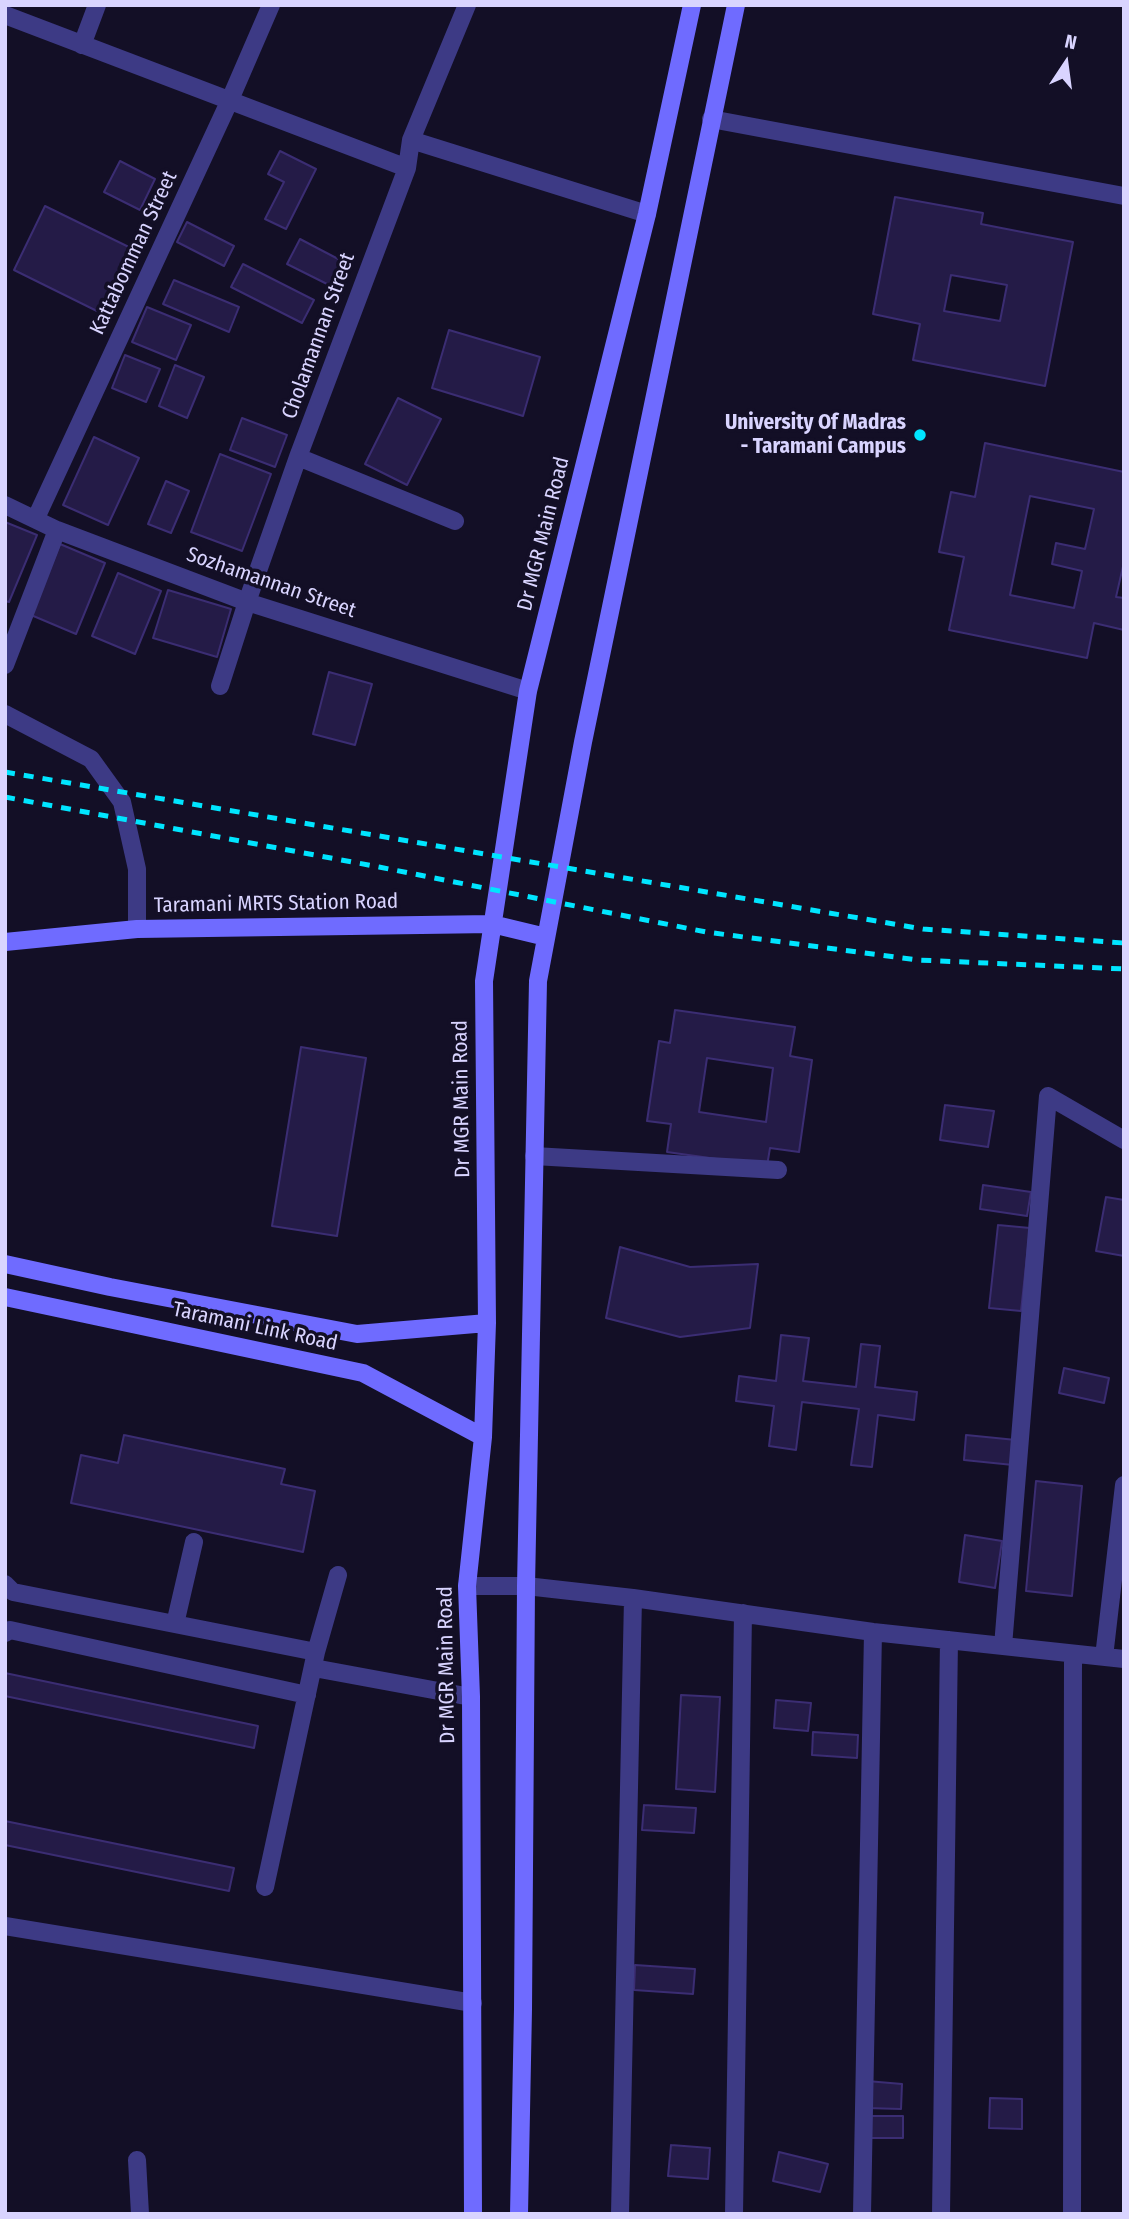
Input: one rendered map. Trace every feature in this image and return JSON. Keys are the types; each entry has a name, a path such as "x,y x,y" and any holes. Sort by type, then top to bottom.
{"main road":[{"name":"Dr MGR Main Road","path":"473,2214 471,1697 467,1586 483,1437 487,1323 484,981 528,691 647,214 692,5"},
{"path":"519,2214 526,1587 538,981 583,742 736,5"},
{"name":"Taramani MRTS Station Road","path":"5,942 137,929 492,924 547,937"},
{"name":"Taramani Link Road","path":"5,1264 357,1334 487,1323"},
{"name":"Taramani Link Road","path":"5,1297 363,1373 483,1437"}],"street":[{"path":"82,45 97,5"},
{"name":"Kattabomman Street","path":"36,518 229,102 271,5"},
{"name":"Cholamannan Street","path":"220,686 247,601 407,168 411,140 467,5"},
{"path":"5,15 407,168"},
{"path":"711,119 1124,196"},
{"path":"411,140 647,214"},
{"path":"299,457 455,521"},
{"name":"Sozhamannan Street","path":"5,505 57,530 247,601 528,691"},
{"path":"5,665 57,530"},
{"path":"5,714 91,759 122,802 137,869 137,929"},
{"path":"1003,1646 1048,1096 1124,1140"},
{"path":"534,1156 778,1170"},
{"path":"1104,1657 1124,1485"},
{"path":"175,1624 194,1542"},
{"path":"265,1887 315,1660 338,1575"},
{"path":"5,1584 13,1592 175,1624 471,1697"},
{"path":"467,1586 526,1587 632,1598 873,1632 1124,1659"},
{"path":"620,2214 632,1598"},
{"path":"734,2214 743,1613"},
{"path":"5,1633 10,1630 307,1695"},
{"path":"862,2214 873,1632"},
{"path":"941,2214 949,1640"},
{"path":"1072,2214 1073,1654"},
{"path":"5,1926 473,2003"},
{"path":"137,2160 140,2214"}],"building":[{"path":"280,151 316,169 286,229 265,219 284,182 268,174"},
{"path":"120,161 155,179 140,210 104,192"},
{"path":"895,197 983,213 981,224 1073,242 1045,386 913,360 920,324 873,314","holes":["951,275 1007,285 1000,321 944,311"]},
{"path":"45,206 139,252 107,316 14,270"},
{"path":"187,222 234,246 224,266 177,242"},
{"path":"300,239 342,261 329,285 287,264"},
{"path":"243,264 314,300 302,323 231,287"},
{"path":"174,280 239,307 229,332 163,304"},
{"path":"147,307 191,325 176,360 132,342"},
{"path":"449,330 540,357 523,416 432,388"},
{"path":"125,355 160,369 146,402 112,388"},
{"path":"175,365 204,377 187,418 159,406"},
{"path":"398,398 441,419 407,485 365,464"},
{"path":"242,418 287,435 275,467 230,450"},
{"path":"94,437 139,458 108,525 63,505"},
{"path":"985,443 1124,472 1124,562 1116,597 1124,598 1124,630 1094,623 1087,658 949,630 964,557 939,552 951,492 975,497","holes":["1030,496 1094,509 1085,549 1056,543 1052,564 1082,571 1074,608 1010,595"]},
{"path":"220,454 271,474 242,551 191,532"},
{"path":"166,481 189,491 171,533 148,524"},
{"path":"5,522 37,535 9,602 5,601"},
{"path":"60,544 105,563 76,634 31,615"},
{"path":"118,573 161,591 135,654 92,636"},
{"path":"168,590 231,609 217,657 153,638"},
{"path":"329,672 372,684 355,745 313,734"},
{"path":"675,1010 795,1027 790,1056 812,1060 799,1152 770,1148 767,1166 667,1152 671,1124 647,1121 659,1041 670,1043","holes":["707,1058 773,1068 766,1122 699,1112"]},
{"path":"301,1047 366,1058 337,1236 272,1226"},
{"path":"945,1105 994,1111 988,1147 940,1140"},
{"path":"983,1185 1031,1192 1027,1216 980,1209"},
{"path":"1106,1197 1124,1200 1124,1256 1096,1251"},
{"path":"998,1225 1030,1228 1021,1311 989,1308"},
{"path":"620,1247 690,1267 758,1264 750,1328 680,1337 606,1318"},
{"path":"781,1335 809,1338 803,1381 856,1387 861,1344 880,1346 875,1387 917,1392 914,1420 878,1415 872,1467 851,1465 859,1409 802,1402 796,1450 769,1446 774,1406 736,1401 739,1376 776,1381"},
{"path":"1064,1368 1109,1378 1104,1403 1059,1393"},
{"path":"124,1435 285,1469 281,1484 315,1491 303,1552 71,1503 81,1455 118,1463"},
{"path":"966,1435 1016,1440 1013,1465 964,1460"},
{"path":"1036,1481 1082,1486 1072,1596 1026,1591"},
{"path":"965,1535 1002,1541 995,1588 959,1582"},
{"path":"5,1673 258,1726 254,1748 5,1696"},
{"path":"681,1695 720,1697 715,1792 676,1789"},
{"path":"776,1700 811,1703 808,1731 774,1728"},
{"path":"813,1732 858,1735 857,1758 812,1755"},
{"path":"644,1805 696,1808 694,1833 642,1830"},
{"path":"5,1821 234,1868 229,1891 5,1845"},
{"path":"635,1965 695,1969 693,1994 634,1990"},
{"path":"867,2081 902,2084 901,2109 866,2108"},
{"path":"990,2098 1022,2099 1022,2129 989,2128"},
{"path":"868,2116 903,2116 903,2138 868,2138"},
{"path":"671,2145 710,2148 708,2179 668,2176"},
{"path":"779,2152 828,2164 820,2192 773,2181"}],"railway":[{"path":"5,772 923,929 1124,943"},
{"path":"5,797 706,932 918,960 1124,969"}],"place":[{"name":"University Of Madras - Taramani Campus","path":"920,435"}]}
